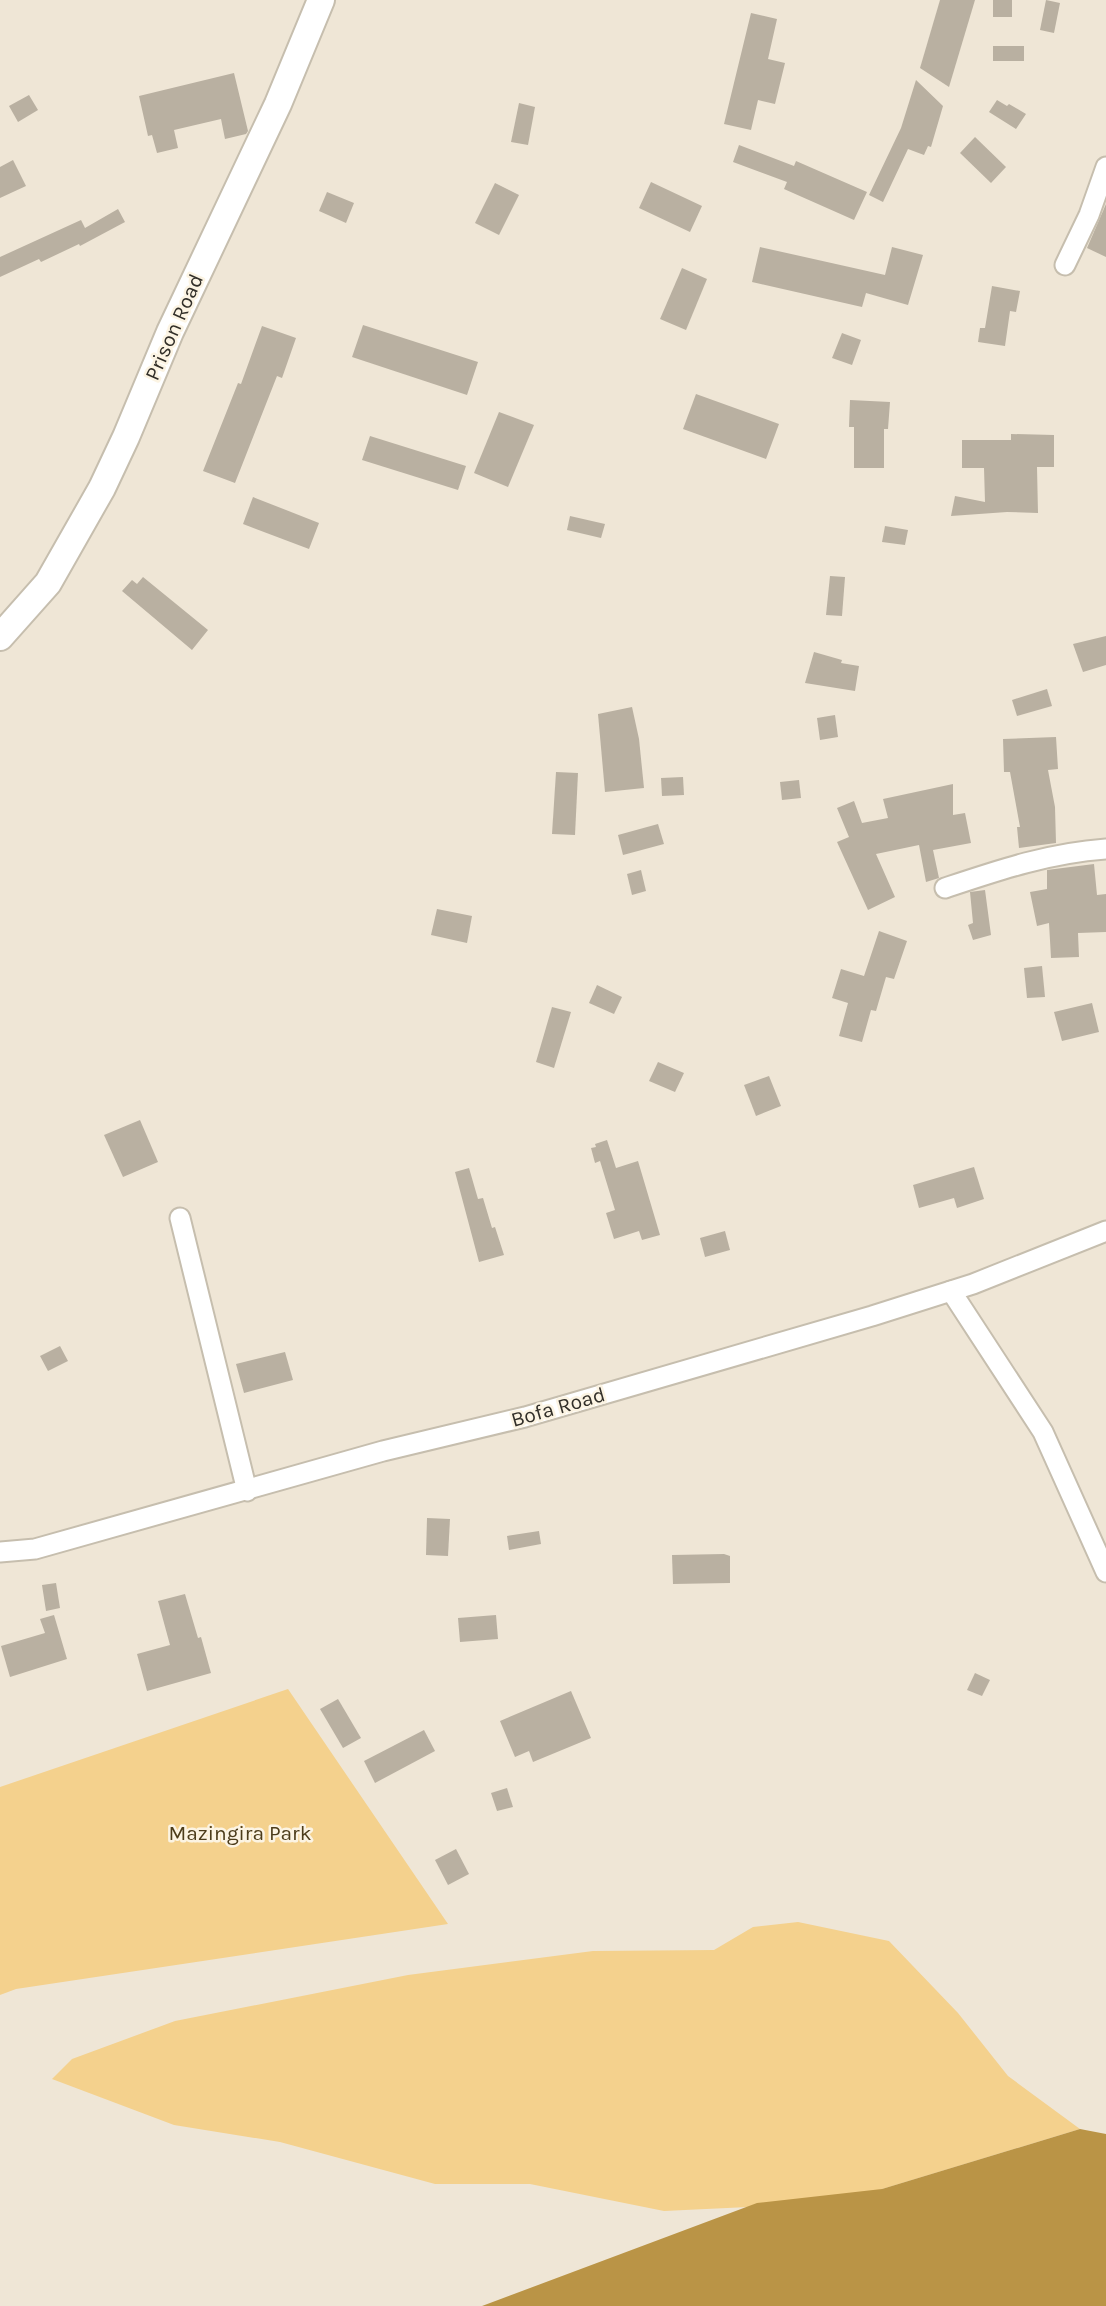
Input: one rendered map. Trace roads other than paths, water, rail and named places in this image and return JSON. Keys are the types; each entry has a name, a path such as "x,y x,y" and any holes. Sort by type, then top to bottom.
{"street":[{"name":"Prison Road","path":"0,637 48,583 102,488 170,332 278,104 321,0"},
{"path":"1065,265 1089,215 1106,167"},
{"path":"945,888 1005,868 1068,852 1106,849"},
{"path":"180,1218 247,1491"},
{"name":"Bofa Road","path":"0,1552 35,1549 383,1451 526,1418 951,1291 1106,1231"},
{"path":"951,1291 1043,1432 1106,1572"}],"park label":[{"name":"Mazingira Park","path":"240,1833"}]}
